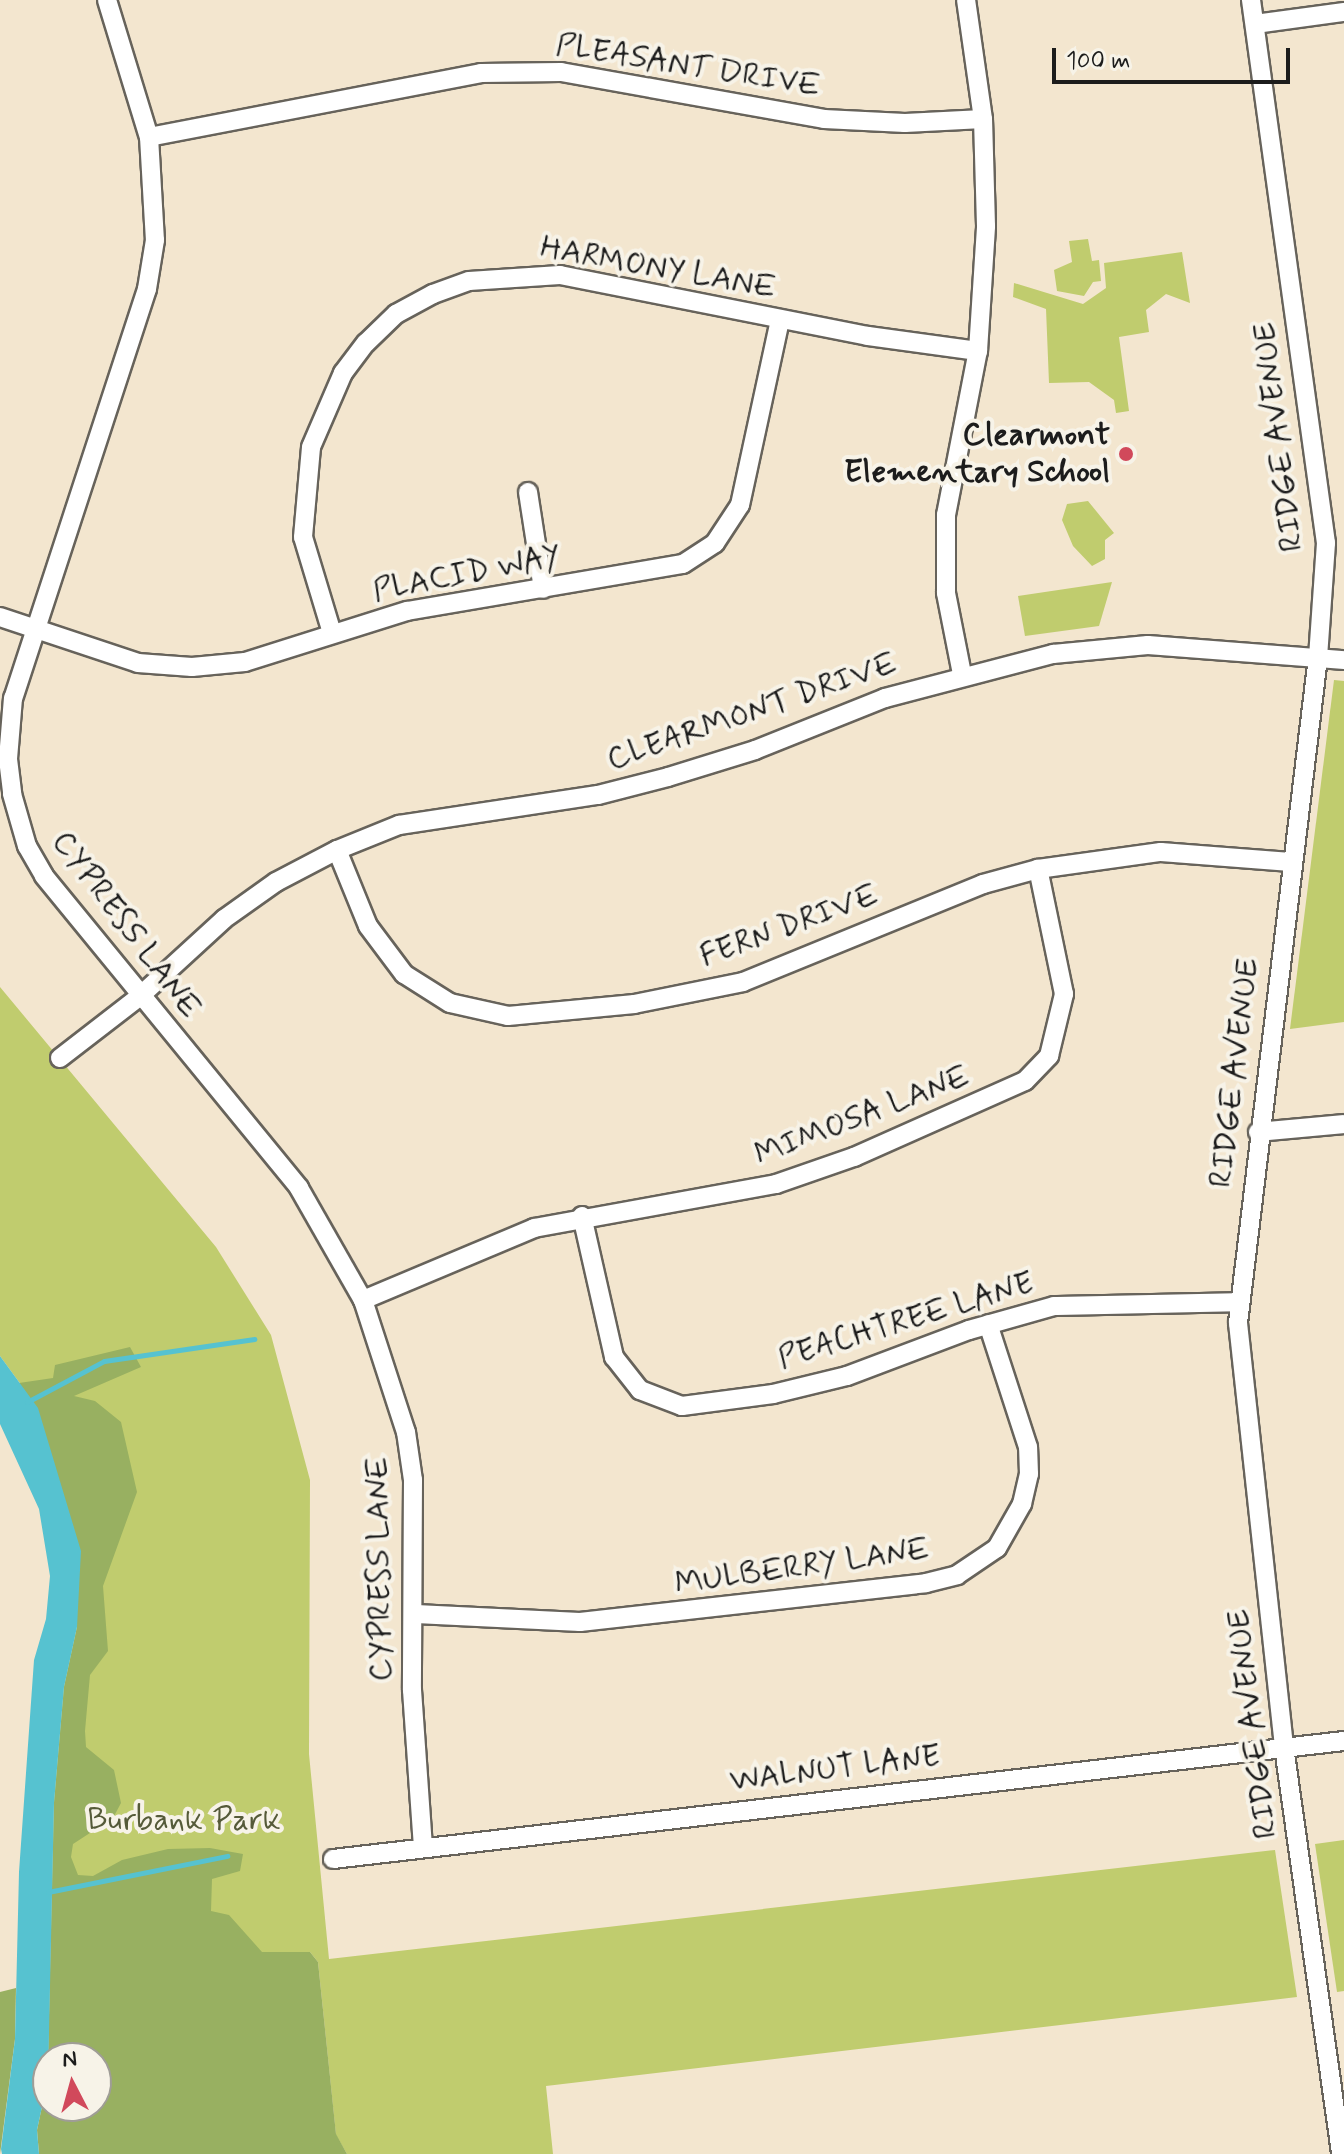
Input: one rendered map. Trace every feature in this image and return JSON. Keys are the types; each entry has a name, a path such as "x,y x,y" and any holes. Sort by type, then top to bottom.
{"street":[{"name":"CYPRESS LANE","path":"107,0 149,137 156,215 147,289 35,629 8,727 18,818 44,876 139,997 299,1188 363,1300 406,1432 413,1480 416,1614 413,1703 423,1848"},
{"path":"962,674 946,593 946,515 978,351 986,240 983,119 966,0"},
{"name":"RIDGE AVENUE","path":"1251,0 1326,543 1318,657 1238,1302 1241,1376 1284,1747 1341,2154"},
{"path":"1255,24 1344,12"},
{"name":"PLEASANT DRIVE","path":"149,137 481,73 561,72 824,119 905,123 983,119"},
{"name":"HARMONY LANE","path":"332,633 303,537 311,447 343,373 396,314 469,281 560,275 780,320 978,351"},
{"name":"PLACID WAY","path":"0,617 138,663 192,667 245,662 407,611 658,571 683,564 715,543 740,505 780,320"},
{"path":"528,492 543,589"},
{"name":"CLEARMONT DRIVE","path":"60,1058 139,997 224,919 276,882 337,850 399,825 598,795 668,777 962,674 1053,654 1148,645 1344,660"},
{"name":"FERN DRIVE","path":"337,850 368,926 404,974 450,1003 508,1016 634,1004 743,982 983,884 1038,869 1161,852 1291,862"},
{"name":"MIMOSA LANE","path":"363,1300 496,1240 582,1216 776,1184 854,1157 1025,1081 1049,1056 1064,994 1038,869"},
{"path":"1258,1132 1344,1124"},
{"name":"PEACHTREE LANE","path":"582,1216 614,1357 629,1380 665,1403 695,1406 804,1387 988,1324 1084,1302 1238,1302"},
{"name":"MULBERRY LANE","path":"416,1614 595,1621 911,1585 957,1575 983,1560 1010,1531 1029,1474 1028,1447 988,1324"},
{"name":"WALNUT LANE","path":"333,1859 1344,1741"}],"green space":[{"path":"1088,239 1092,261 1099,260 1101,281 1093,282 1084,296 1057,291 1054,270 1072,262 1069,241"},
{"path":"1182,252 1190,303 1166,294 1146,310 1149,332 1119,337 1129,411 1116,413 1114,400 1089,382 1049,383 1046,309 1013,297 1014,283 1083,304 1106,288 1104,263"},
{"path":"1088,501 1114,533 1105,540 1105,559 1092,566 1073,546 1062,520 1067,504"},
{"path":"1112,582 1099,626 1025,636 1018,596"},
{"path":"1334,680 1344,681 1344,1022 1290,1029"},
{"name":"Burbank Park","path":"0,987 216,1247 271,1335 310,1480 309,1754 329,1959 1275,1850 1297,1997 546,2086 553,2154 347,2154 336,2135 318,1962 310,1952 262,1952 50,1985 54,1803 64,1687 77,1627 38,1408 0,1356"},
{"path":"130,1347 141,1367 74,1396 95,1401 121,1422 137,1492 103,1586 108,1651 90,1675 85,1731 86,1747 114,1770 121,1803 113,1818 73,1844 71,1857 78,1875 93,1876 122,1860 168,1849 210,1848 243,1854 240,1871 212,1879 211,1911 229,1915 262,1952 310,1952 318,1962 336,2134 347,2154 39,2154 39,2122 112,2122 112,2042 48,2042 54,1803 64,1687 77,1627 19,1383 53,1378 55,1365"},
{"path":"1344,1840 1344,1991 1337,1992 1315,1844"},
{"path":"16,1988 15,2039 0,2154 0,1992"}],"water":[{"path":"0,1356 38,1408 81,1551 77,1627 64,1687 54,1803 49,2042 32,2042 32,2122 39,2122 39,2154 2,2154 1,2149 15,2039 19,1872 34,1660 46,1619 50,1576 39,1509 0,1424"}],"waterway":[{"path":"27,1402 104,1361 254,1339"},
{"path":"48,1892 227,1856"}],"place":[{"name":"Clearmont Elementary School","path":"1126,454"}]}
